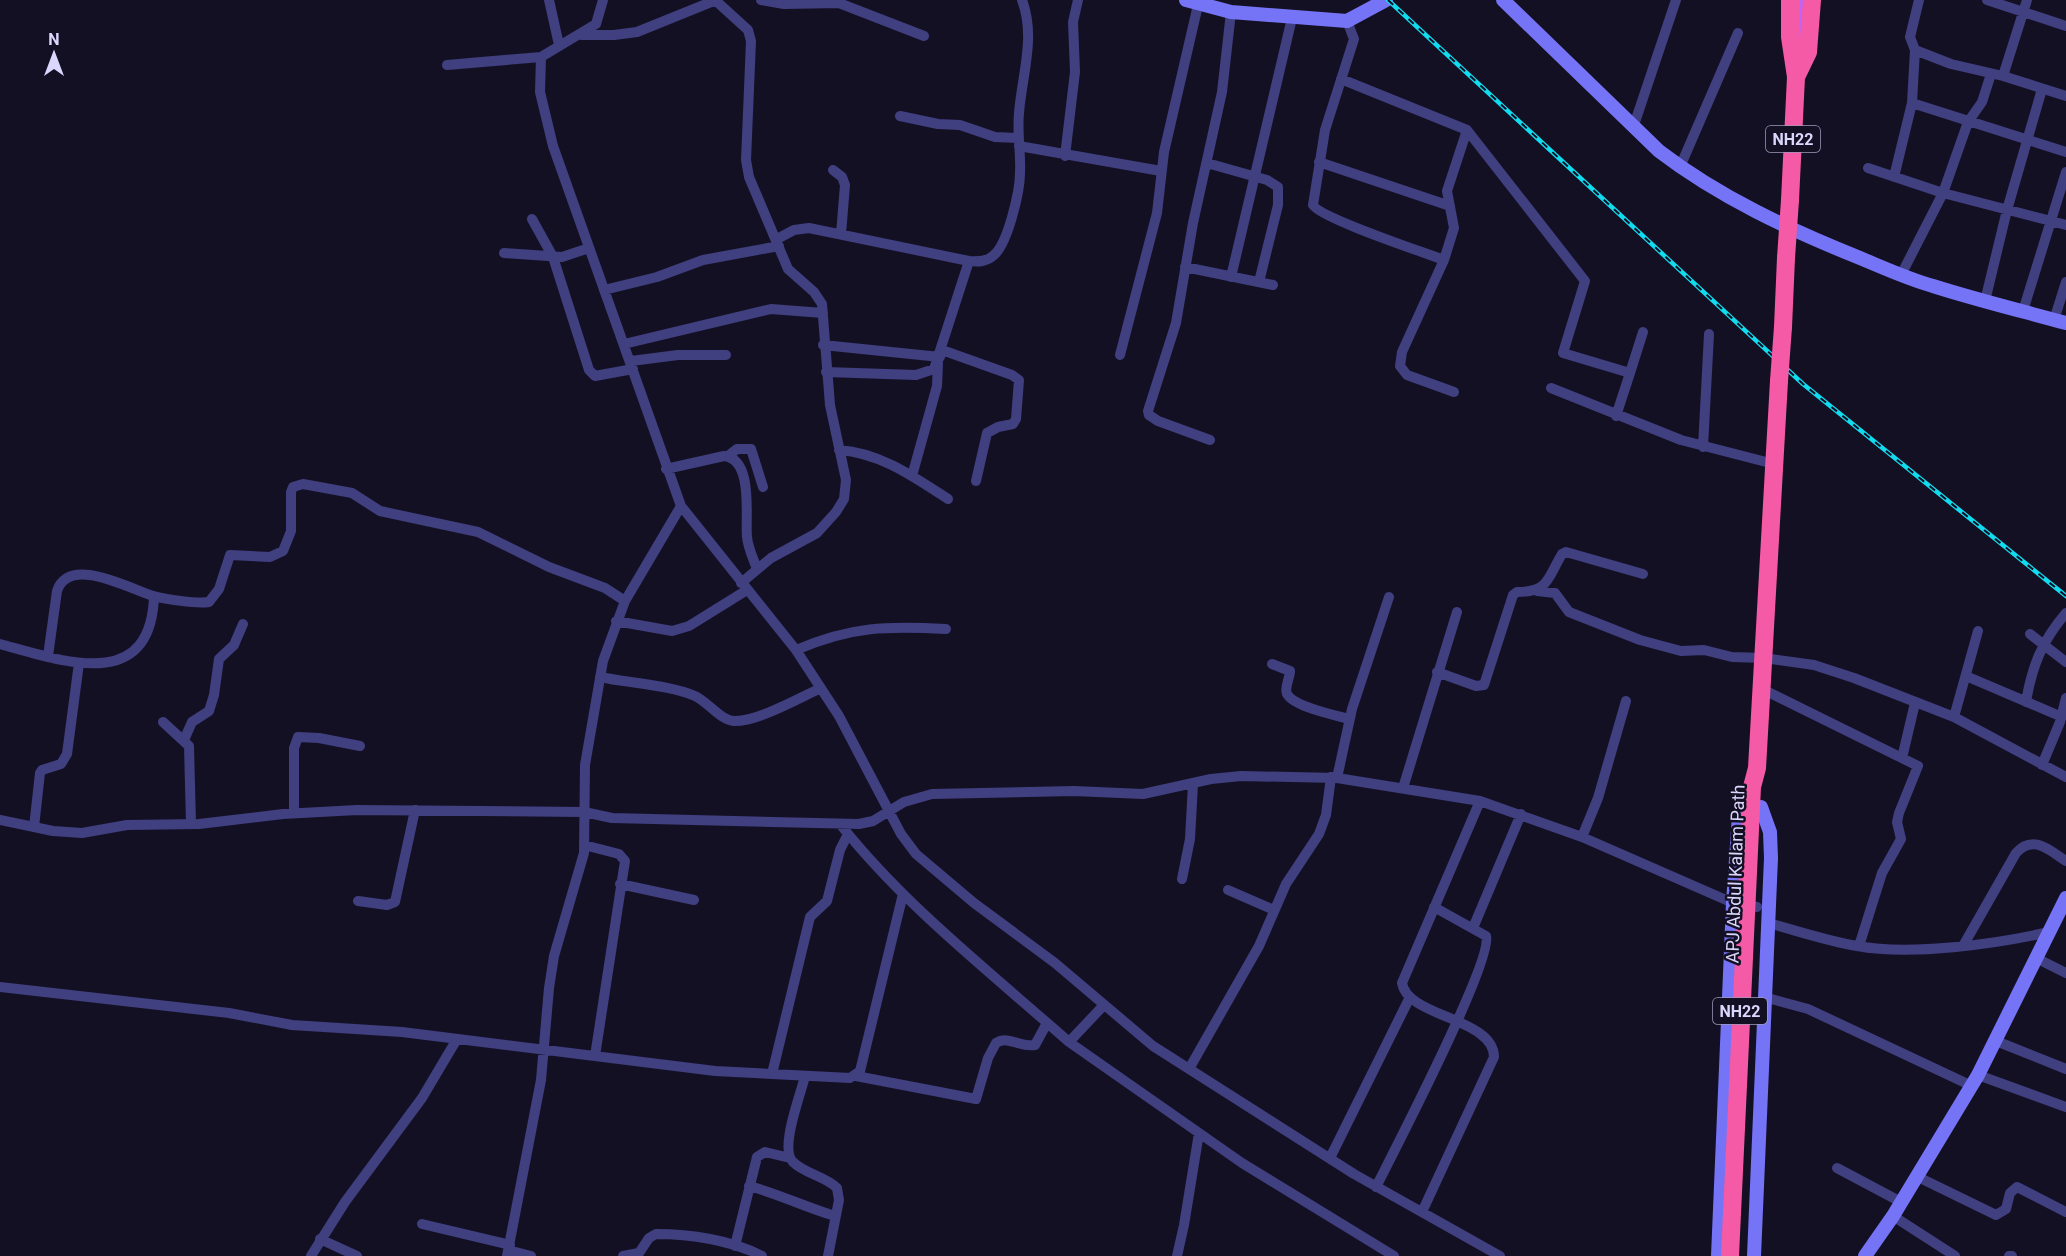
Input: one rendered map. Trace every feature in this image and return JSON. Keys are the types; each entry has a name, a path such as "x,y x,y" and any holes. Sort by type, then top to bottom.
{"highway":[{"name":"NH22","path":"1757,768 1796,77 1790,37 1800,0"},
{"name":"APJ Abdul Kalam Path","path":"1730,1256 1742,958 1752,787 1757,768"},
{"name":"APJ Abdul Kalam Path","path":"1745,905 1761,807 1757,768"},
{"name":"APJ Abdul Kalam Path","path":"1742,958 1743,1256"}],"street":[{"path":"549,0 559,45"},
{"path":"447,65 541,57 599,20 603,0"},
{"path":"580,34 614,35 645,29 715,0 748,30 752,42 746,160 749,177 788,269 819,299 823,313 823,345 830,405 846,489 836,512 808,539 757,568 744,587 716,611 680,629 663,631 616,621"},
{"path":"761,0 784,4 839,3 924,36"},
{"path":"604,290 657,277 703,260 778,243 803,228 969,261 987,260 1002,243 1019,186 1019,109 1029,31 1028,15 1022,0"},
{"path":"1065,156 1074,72 1073,22 1078,0"},
{"path":"1120,355 1157,213 1161,171 1192,2 1231,12 1347,21 1386,0"},
{"path":"1503,0 1634,129 1680,167 1771,218 1901,275 2060,321 2066,282"},
{"path":"1634,129 1676,0"},
{"path":"1894,177 1912,103 1915,50 1910,36 1919,0"},
{"path":"1987,0 2066,26"},
{"path":"1901,275 1943,193 1968,122 1997,75 2027,0"},
{"path":"1210,440 1158,421 1149,415 1148,411 1173,339 1185,267 1222,92 1231,12"},
{"path":"1231,277 1292,18"},
{"path":"1347,21 1354,39 1325,130 1312,197 1315,209 1444,260"},
{"path":"1680,167 1738,33"},
{"path":"1915,50 1951,64 2066,96"},
{"path":"541,57 539,82 546,120 666,469 681,506 796,650 842,721 888,812 916,854 974,903 1055,963 1153,1046 1376,1187 1500,1256"},
{"path":"1341,79 1467,130 1585,281 1563,353 1630,373"},
{"path":"1985,301 2007,210 2042,89"},
{"path":"1912,103 2066,152"},
{"path":"900,116 938,124 960,125 1065,156 1161,171"},
{"path":"1454,392 1407,375 1400,366 1402,352 1444,260 1454,228 1447,191 1467,130"},
{"path":"1319,162 1450,206"},
{"path":"1207,163 1274,183 1280,192 1259,282"},
{"path":"1868,168 1943,193 2066,225"},
{"path":"833,170 842,177 845,185 841,234"},
{"path":"2024,311 2066,172"},
{"path":"532,219 552,257 589,370 596,376 678,355 726,355"},
{"path":"504,253 552,257 569,255 589,248"},
{"path":"826,372 916,375 934,369 940,357 969,261"},
{"path":"1185,267 1273,285"},
{"path":"624,344 771,309 823,313"},
{"path":"1616,416 1643,332"},
{"path":"1703,447 1709,334"},
{"path":"823,345 940,357 1012,375 1019,380 1016,419 1013,424 998,427 987,433 976,481"},
{"path":"912,476 937,386 940,357"},
{"path":"1551,388 1616,416 1703,447 1774,464"},
{"path":"666,469 728,456 737,449 752,449 763,487"},
{"path":"839,450 868,454 912,476 948,499"},
{"path":"728,456 739,468 747,490 747,539 757,568"},
{"path":"48,656 57,591 60,582 65,577 84,574 97,576 154,596 209,603 219,589 230,555 270,557 283,551 291,531 291,492 293,487 303,484 352,493 380,511 478,532 549,567 605,588 625,601"},
{"path":"508,1251 535,1116 554,956 575,889 584,845 585,765 600,677 616,621 625,601 681,506"},
{"path":"1537,591 1562,554 1566,552 1643,574"},
{"path":"1437,672 1476,686 1484,685 1513,596 1517,592 1556,593 1569,612 1640,640 1681,651 1704,650 1732,657 1764,658 1829,670 1954,717 2066,777"},
{"path":"0,644 79,663 111,661 140,646 150,629 154,596"},
{"path":"1189,1069 1259,946 1286,884 1323,825 1349,719 1389,597"},
{"path":"1403,788 1457,612"},
{"path":"2026,702 2032,668 2042,644 2066,613"},
{"path":"184,740 192,722 202,716 211,706 219,659 234,645 243,624"},
{"path":"796,650 839,634 870,627 946,629"},
{"path":"1954,717 1978,631"},
{"path":"2030,634 2066,662"},
{"path":"34,827 40,773 61,764 67,754 79,663"},
{"path":"1272,664 1290,671 1286,688 1291,698 1312,708 1349,719"},
{"path":"1966,676 2062,717"},
{"path":"600,677 688,694 729,720 736,721 754,717 821,688"},
{"path":"1762,689 1910,760 1918,766 1899,813 1897,822 1901,839 1882,873 1859,946"},
{"path":"2042,765 2062,717 2066,698"},
{"path":"1582,837 1598,798 1626,701"},
{"path":"1902,758 1916,703"},
{"path":"163,722 184,740 190,752 191,824"},
{"path":"294,813 294,748 297,737 319,738 360,746"},
{"path":"0,820 82,833 127,825 191,824 294,813 415,810 584,812 612,818 840,824 873,821 904,802 932,794 1074,791 1143,794 1211,779 1254,775 1334,777 1480,801 1582,837 1745,905"},
{"path":"1182,879 1190,839 1193,784"},
{"path":"1422,1212 1494,1057 1491,1042 1410,997 1402,982 1480,801"},
{"name":"NH22","path":"1754,1256 1770,832 1761,807"},
{"path":"358,901 387,905 395,902 415,810"},
{"path":"1473,928 1521,814"},
{"path":"840,824 903,894 1069,1041 1199,1133 1301,1201 1395,1256"},
{"path":"772,1074 810,917 827,901 840,850 848,834"},
{"path":"1963,946 2016,853 2025,844 2033,842 2066,861"},
{"path":"584,845 623,857 625,861 595,1056"},
{"path":"620,884 694,900"},
{"path":"1228,890 1274,910"},
{"path":"856,1076 862,1063 903,894"},
{"path":"1865,1256 1893,1216 1975,1081 2066,898"},
{"name":"NH22","path":"1718,1256 1745,905"},
{"path":"1376,1187 1457,1022 1487,949 1486,936 1434,907"},
{"path":"1768,922 1859,946 1902,949 1963,946 2049,932"},
{"path":"2036,958 2066,973"},
{"path":"0,987 229,1013 292,1025 402,1032 715,1071 850,1078 856,1076 971,1100 976,1099 988,1058 996,1043 1007,1039 1028,1047 1035,1045 1047,1023"},
{"path":"1329,1158 1410,997"},
{"path":"1764,997 1808,1009 1975,1081 2066,1107"},
{"path":"1069,1041 1103,1006"},
{"path":"311,1256 320,1239 422,1098 457,1039"},
{"path":"1996,1041 2066,1069"},
{"path":"805,1076 789,1134 790,1158 793,1163 837,1188 839,1200 828,1256"},
{"path":"1177,1256 1199,1133"},
{"path":"735,1246 755,1161 760,1153 790,1158"},
{"path":"1837,1168 1901,1202"},
{"path":"1916,1176 1996,1215 2006,1209 2010,1193 2017,1188 2066,1212"},
{"path":"749,1186 780,1194 800,1205 835,1216"},
{"path":"1893,1216 1955,1256"},
{"path":"422,1224 531,1256"},
{"path":"623,1256 639,1253 649,1238 656,1234 676,1235 735,1246 762,1256"},
{"path":"320,1239 357,1256"}],"railway":[{"path":"1388,0 1803,384 2066,596"}]}
